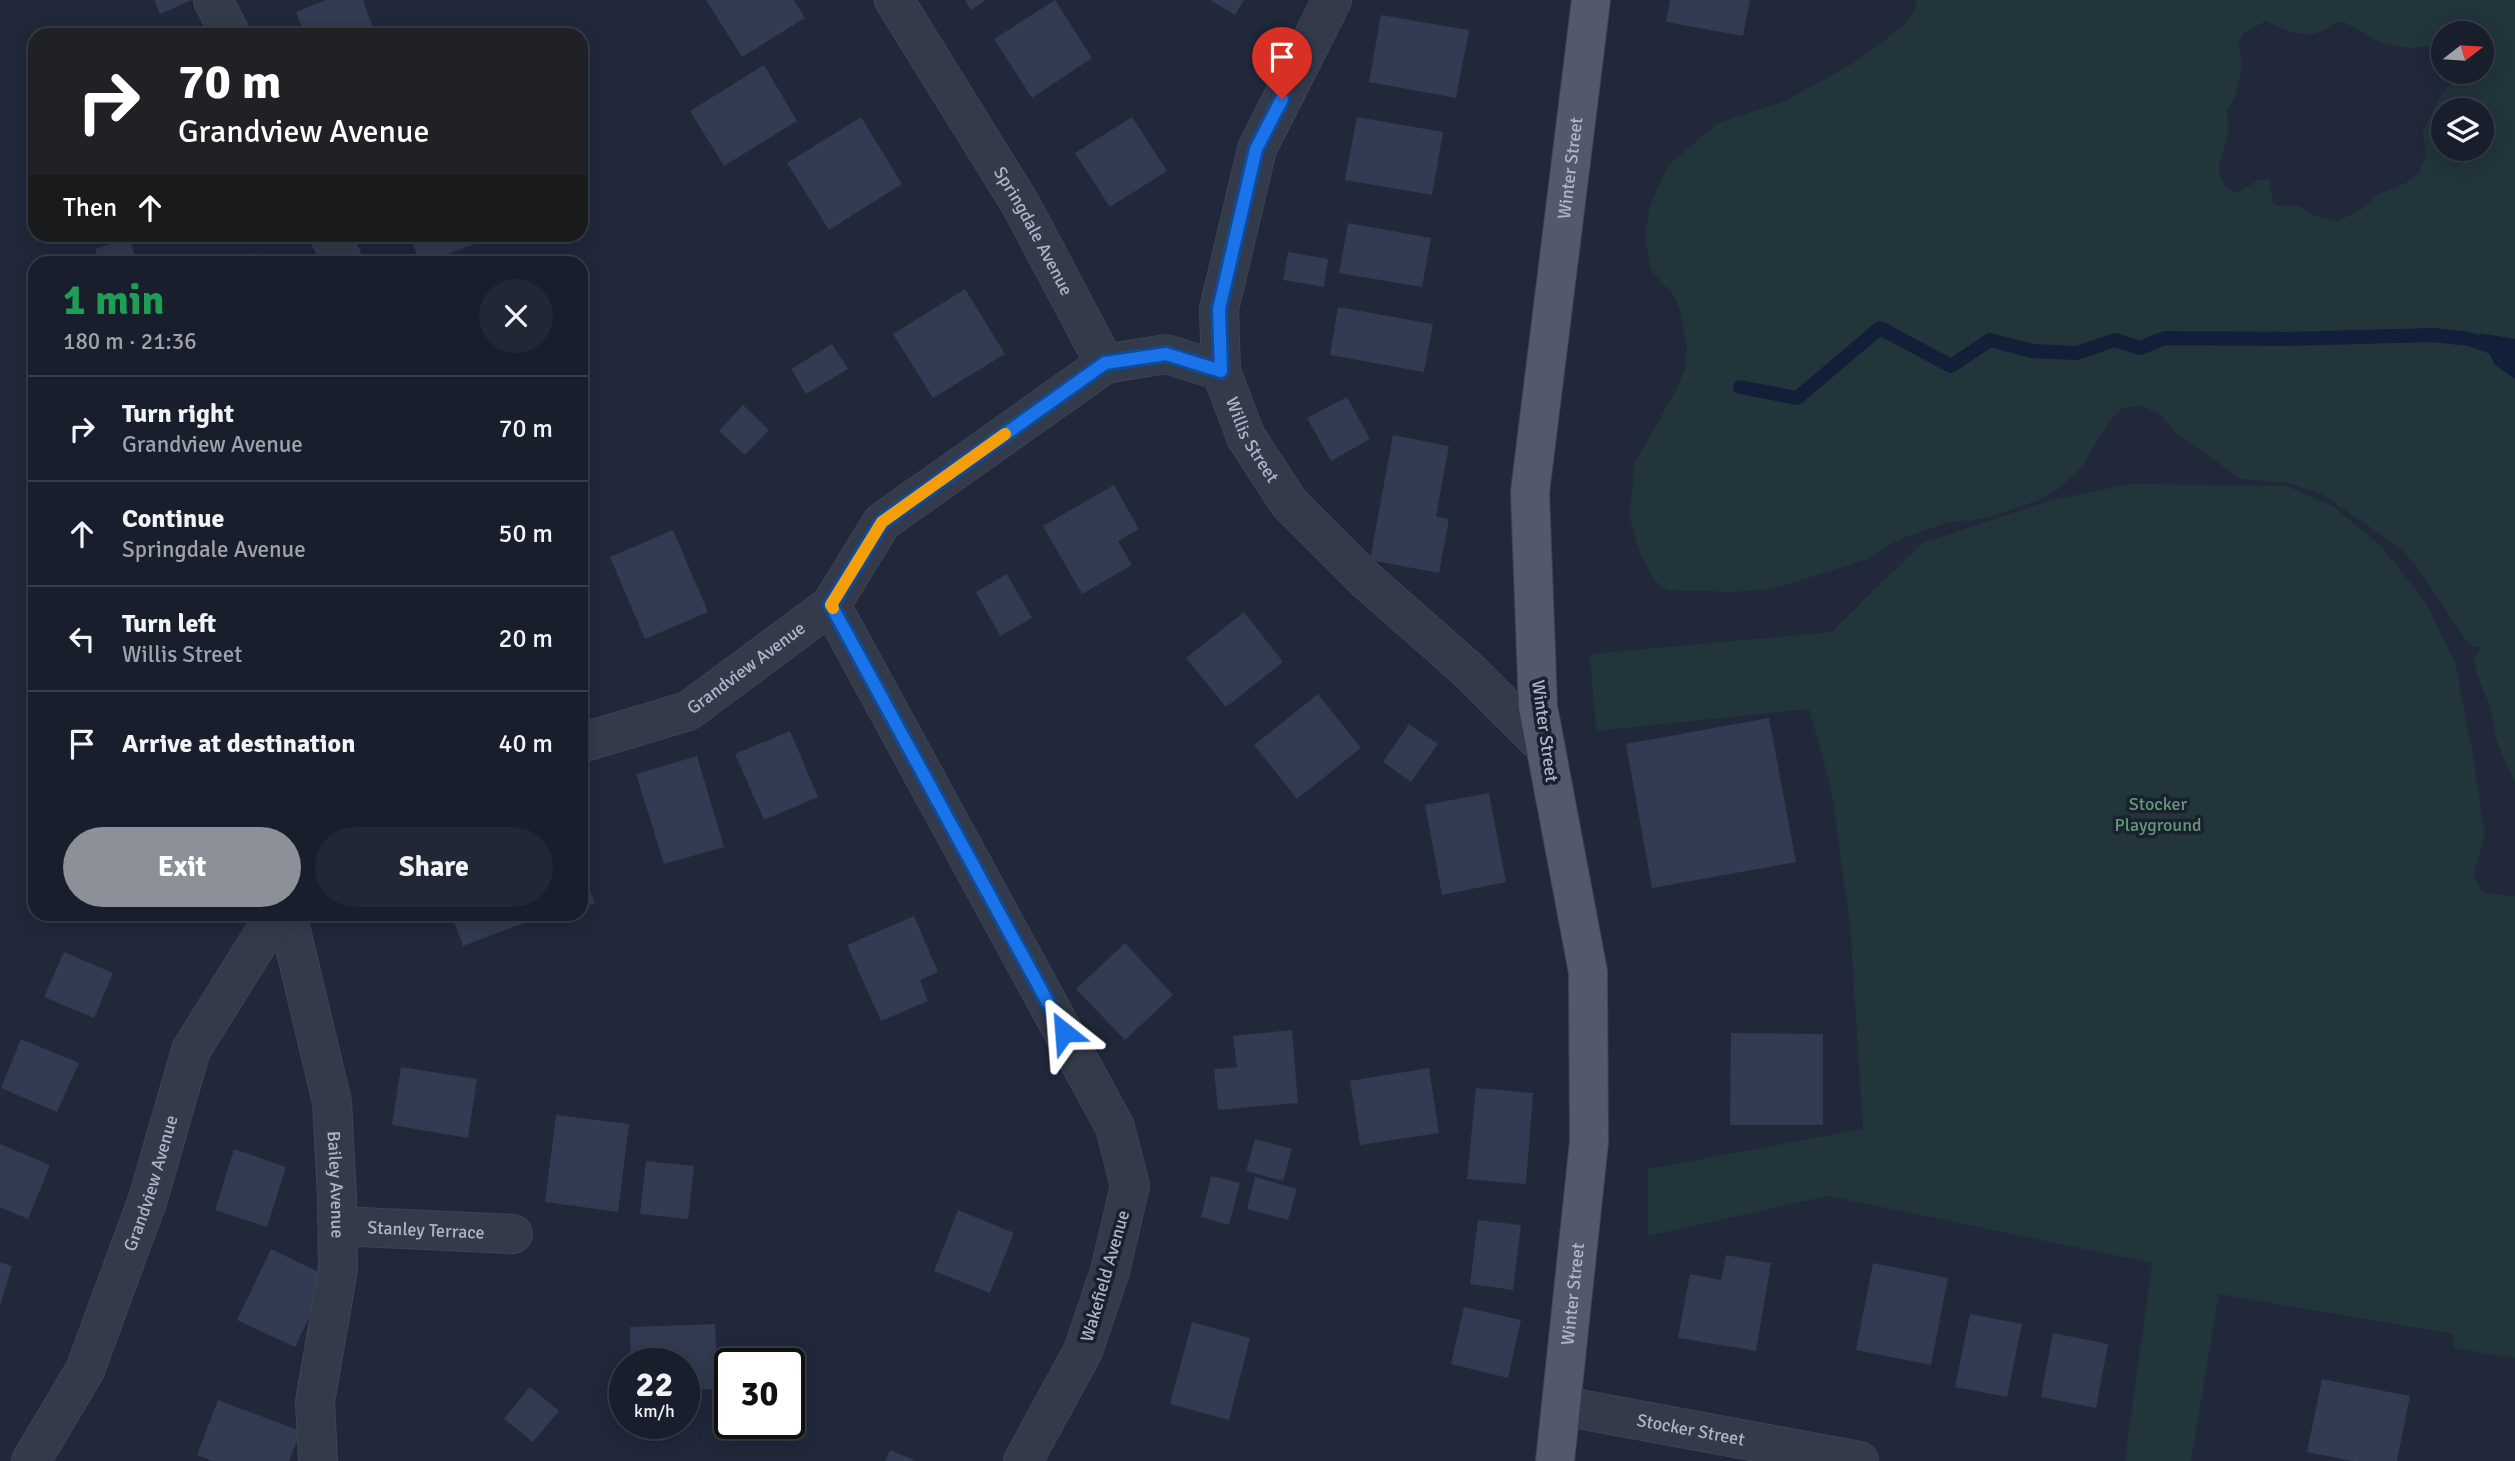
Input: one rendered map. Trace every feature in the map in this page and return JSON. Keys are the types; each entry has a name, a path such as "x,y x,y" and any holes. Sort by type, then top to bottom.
{"main road":[{"name":"Winter Street","path":"1555,1461 1563,1406 1589,1142 1588,972 1538,707 1530,492 1591,0"}],"street":[{"path":"213,0 227,28"},
{"name":"Springdale Avenue","path":"894,0 1021,205 1105,363"},
{"name":"Willis Street","path":"1332,0 1256,149 1219,309 1221,371 1246,437 1289,503 1366,580 1468,670 1546,748"},
{"path":"1105,363 1166,354 1221,371"},
{"name":"Grandview Avenue","path":"588,741 688,711 831,605 882,522 1105,363"},
{"name":"Wakefield Avenue","path":"831,605 1115,1127 1130,1186 1110,1271 1083,1351 1023,1461"},
{"name":"Grandview Avenue","path":"31,1461 85,1370 148,1199 191,1050 269,925 275,921"},
{"name":"Bailey Avenue","path":"287,921 332,1102 338,1269 315,1402 318,1461"},
{"name":"Stanley Terrace","path":"338,1226 513,1234"},
{"name":"Stocker Street","path":"1563,1406 1858,1461"}],"green space":[{"path":"1917,0 2515,0 2515,783 2497,742 2489,704 2476,671 2474,659 2481,647 2468,643 2418,568 2399,547 2323,495 2289,483 2241,479 2179,435 2161,416 2141,405 2121,409 2108,422 2083,465 2056,491 2039,500 1986,518 1946,523 1900,539 1865,560 1772,589 1733,592 1668,590 1655,581 1641,556 1629,516 1635,462 1686,367 1687,348 1681,314 1672,292 1660,282 1651,269 1645,240 1649,208 1667,166 1718,123 1785,101 1852,64 1905,25 1914,12","holes":["2266,21 2291,32 2317,33 2344,22 2380,42 2409,48 2431,47 2431,21 2494,21 2494,84 2452,84 2439,98 2494,98 2494,161 2431,161 2431,114 2423,130 2426,157 2419,173 2406,183 2379,194 2358,212 2336,221 2314,215 2299,206 2277,206 2273,203 2269,179 2258,180 2239,192 2233,192 2224,185 2219,175 2219,164 2228,135 2227,111 2233,101 2242,71 2239,42 2245,32"]},
{"name":"Stocker Playground","path":"2130,484 2287,486 2334,507 2382,547 2426,603 2455,663 2472,749 2485,837 2473,876 2483,893 2515,896 2515,1358 2454,1348 2453,1334 2219,1294 2191,1461 2125,1461 2152,1263 1828,1196 1648,1236 1648,1169 1863,1129 1850,924 1831,788 1809,709 1596,731 1590,654 1832,632 1922,543 2053,500"}],"water":[{"path":"2479,333 2515,339 2515,379 2495,365"}],"building":[{"path":"154,0 192,0 160,14"},
{"path":"326,0 363,0 373,28 302,28 296,12"},
{"path":"706,0 794,0 805,18 742,57"},
{"path":"965,0 986,0 971,10"},
{"path":"1055,0 1092,58 1032,98 994,39"},
{"path":"1210,0 1244,0 1235,15"},
{"path":"1670,0 1750,0 1743,36 1666,22"},
{"path":"1381,15 1469,30 1456,98 1369,82"},
{"path":"764,65 797,121 724,166 690,111"},
{"path":"861,117 902,184 829,230 787,163"},
{"path":"1132,117 1167,171 1110,207 1075,153"},
{"path":"1357,117 1443,132 1432,195 1345,180"},
{"path":"1348,223 1431,238 1422,287 1339,273"},
{"path":"115,242 131,242 135,256 97,256 95,249"},
{"path":"412,242 480,242 443,256 418,256"},
{"path":"1288,252 1328,259 1324,287 1283,280"},
{"path":"965,289 1005,354 933,398 893,334"},
{"path":"1338,307 1433,324 1424,372 1330,355"},
{"path":"832,344 848,369 806,394 791,369"},
{"path":"1347,397 1370,439 1331,461 1307,418"},
{"path":"743,405 769,430 745,455 719,431"},
{"path":"1393,435 1449,446 1436,516 1449,519 1439,573 1370,560"},
{"path":"1114,485 1139,529 1118,541 1132,565 1082,594 1043,526"},
{"path":"673,530 708,612 645,639 610,557"},
{"path":"1007,574 1032,618 1000,636 976,592"},
{"path":"1244,612 1283,662 1226,707 1186,658"},
{"path":"1318,694 1361,748 1297,799 1254,745"},
{"path":"1769,718 1796,862 1652,888 1626,744"},
{"path":"1409,724 1438,744 1411,782 1383,762"},
{"path":"790,731 818,797 764,820 735,754"},
{"path":"697,756 724,847 664,864 636,774"},
{"path":"1489,793 1506,882 1442,895 1425,805"},
{"path":"588,886 595,903 588,906"},
{"path":"914,916 938,972 920,980 928,1001 881,1021 847,945"},
{"path":"454,921 529,921 463,946"},
{"path":"1125,943 1173,995 1125,1040 1076,989"},
{"path":"64,952 113,973 94,1018 44,997"},
{"path":"1292,1030 1298,1103 1218,1110 1214,1069 1237,1067 1233,1036"},
{"path":"1731,1033 1823,1034 1823,1125 1730,1125"},
{"path":"21,1039 79,1063 57,1112 1,1088"},
{"path":"401,1067 477,1079 468,1138 392,1125"},
{"path":"1429,1068 1439,1133 1360,1145 1350,1081"},
{"path":"1476,1088 1533,1093 1526,1184 1467,1179"},
{"path":"556,1115 629,1124 618,1212 545,1202"},
{"path":"1255,1139 1292,1149 1283,1181 1246,1171"},
{"path":"0,1144 50,1165 28,1219 0,1207"},
{"path":"234,1149 286,1167 267,1227 215,1210"},
{"path":"646,1161 694,1166 688,1219 640,1214"},
{"path":"1211,1176 1240,1183 1229,1225 1201,1217"},
{"path":"1255,1177 1297,1189 1288,1220 1247,1209"},
{"path":"958,1210 1014,1233 990,1293 934,1271"},
{"path":"1478,1220 1521,1225 1513,1290 1470,1284"},
{"path":"271,1249 329,1277 295,1347 237,1320"},
{"path":"1726,1255 1771,1263 1756,1351 1678,1338 1690,1274 1721,1280"},
{"path":"0,1262 12,1266 1,1303 0,1303"},
{"path":"1873,1263 1948,1278 1931,1365 1856,1350"},
{"path":"1464,1307 1521,1320 1508,1378 1451,1364"},
{"path":"1970,1314 2022,1324 2007,1397 1955,1387"},
{"path":"1192,1322 1250,1338 1229,1420 1170,1404"},
{"path":"715,1324 714,1389 700,1390 700,1348 631,1348 630,1327"},
{"path":"2053,1333 2108,1344 2096,1408 2041,1397"},
{"path":"2322,1379 2410,1396 2397,1461 2353,1461 2307,1452"},
{"path":"530,1387 559,1411 533,1442 504,1419"},
{"path":"218,1400 301,1431 289,1461 212,1461 197,1455"},
{"path":"890,1450 916,1461 885,1461"}],"waterway":[{"path":"1740,387 1797,398 1880,328 1951,366 1990,340 2032,351 2077,353 2115,340 2140,348 2165,338 2285,339 2433,335 2469,339 2500,350 2515,362"}],"slow traffic":[{"path":"833,608 831,605 882,522 1005,434"}],"route":[{"path":"1064,1032 831,605 882,522 1105,363 1166,354 1221,371 1219,309 1256,149 1282,99"}]}
